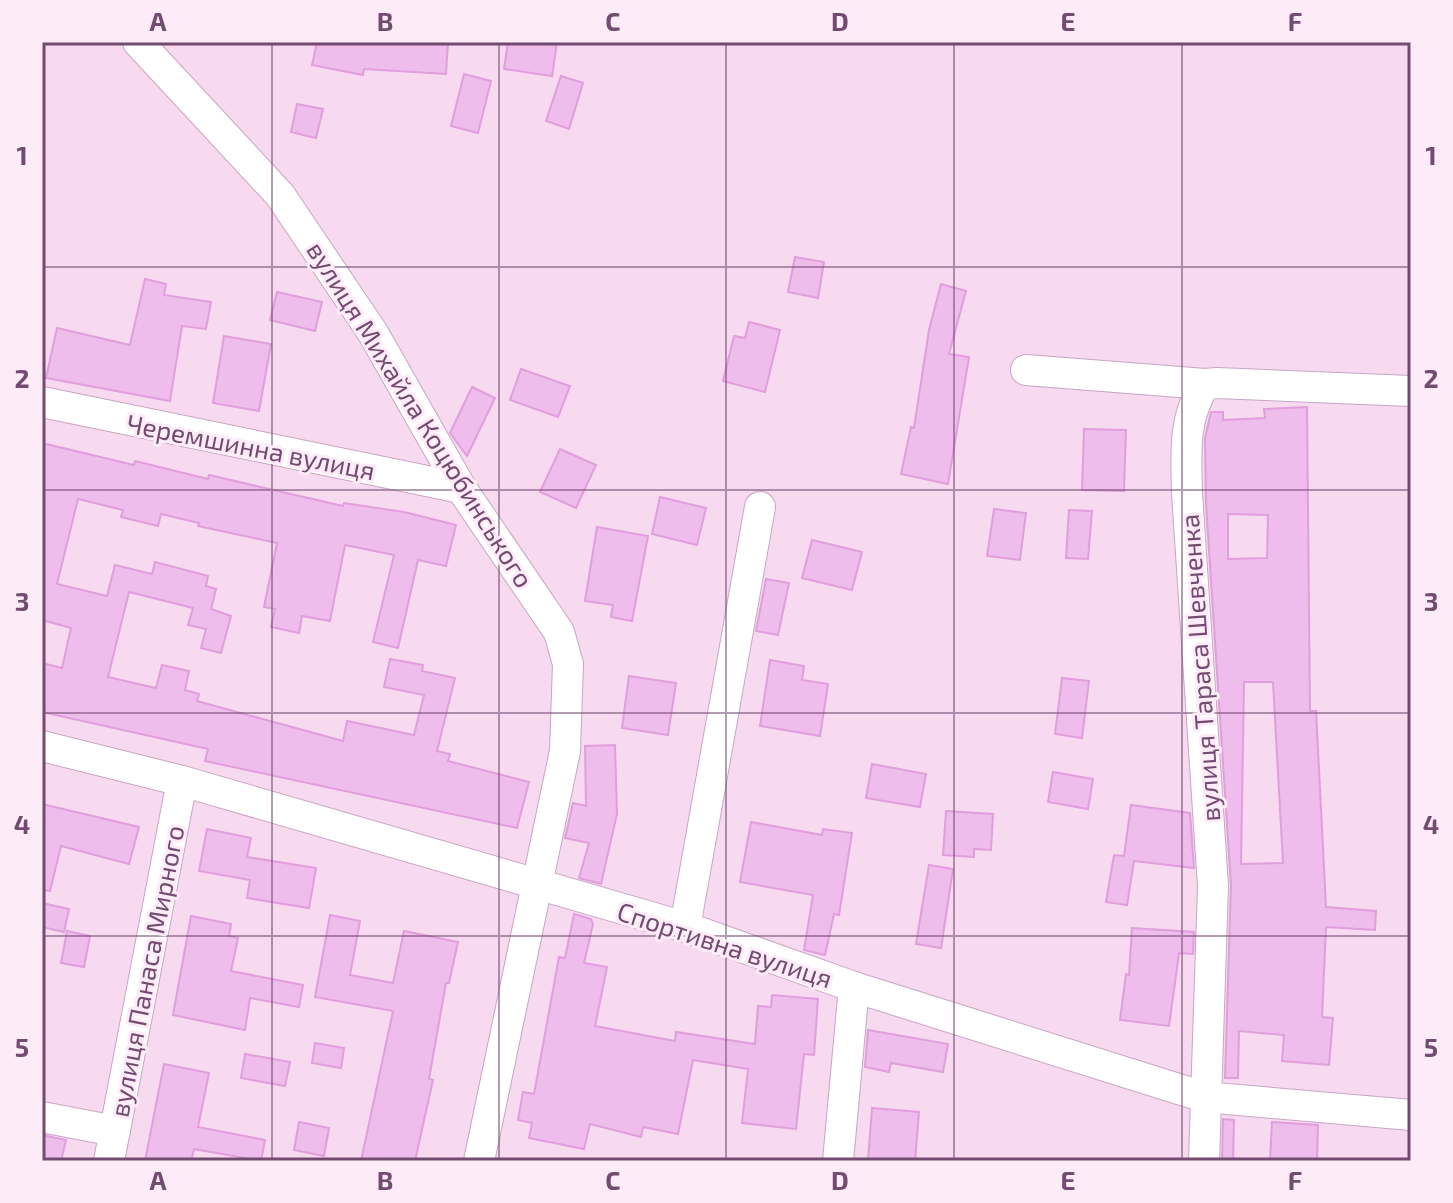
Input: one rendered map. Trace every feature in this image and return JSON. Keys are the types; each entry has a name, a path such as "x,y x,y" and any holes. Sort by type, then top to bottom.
{"street":[{"name":"вулиця Михайла Коцюбинського","path":"138,42 280,195 373,333 461,488 559,632 568,664 565,751 479,1161"},
{"path":"1026,370 1205,384 1232,382 1411,391"},
{"name":"вулиця Тараса Шевченка","path":"1204,1161 1213,886 1186,446 1190,411 1205,384"},
{"name":"Черемшинна вулиця","path":"42,402 461,488"},
{"path":"685,927 760,507"},
{"name":"Спортивна вулиця","path":"42,746 182,781 537,887 685,927 854,987 1204,1097 1411,1115"},
{"name":"вулиця Панаса Мирного","path":"109,1161 182,781"},
{"path":"838,1161 854,987"},
{"path":"42,1117 115,1131"}],"shaded area":[{"path":"42,42 1411,42 1411,1161 42,1161"}],"building":[{"path":"317,42 448,42 446,74 364,69 363,75 312,65"},
{"path":"508,42 557,42 552,76 504,69"},
{"path":"464,74 491,81 478,133 451,126"},
{"path":"561,76 583,83 569,129 546,121"},
{"path":"297,104 323,109 316,138 291,132"},
{"path":"795,257 824,262 818,298 788,292"},
{"path":"145,279 166,284 164,295 211,302 206,329 182,326 170,401 46,378 57,328 130,345"},
{"path":"941,284 966,291 949,354 969,357 948,484 901,474 911,427 914,428 929,330"},
{"path":"277,292 322,302 315,331 270,320"},
{"path":"749,322 780,330 765,392 723,381 734,336 745,338"},
{"path":"224,336 271,344 259,411 213,403"},
{"path":"521,369 570,386 558,417 510,400"},
{"path":"472,387 495,398 467,456 450,433"},
{"path":"1307,407 1310,711 1316,711 1326,907 1376,911 1375,930 1326,927 1322,1017 1333,1018 1329,1065 1282,1061 1284,1035 1239,1031 1238,1078 1225,1078 1231,885 1206,504 1205,438 1211,412 1223,412 1223,420 1265,418 1264,409","holes":["1228,514 1268,515 1267,558 1228,559","1244,682 1273,682 1283,863 1241,864"]},
{"path":"1084,429 1126,430 1124,491 1082,490"},
{"path":"42,443 134,465 135,461 343,506 344,503 404,512 456,525 446,566 418,560 398,648 373,642 394,555 345,545 330,621 302,616 299,633 271,627 275,609 264,607 277,543 198,526 199,523 161,514 158,526 121,517 123,510 78,499 57,584 107,596 115,565 152,574 155,562 208,576 206,586 216,589 211,609 231,616 221,653 201,648 206,629 188,625 193,608 129,592 108,677 156,688 162,665 189,671 185,690 199,694 197,701 343,741 347,721 414,735 424,695 384,687 390,659 423,665 422,671 455,678 437,751 450,754 448,761 529,782 517,828 205,761 208,749 42,712 42,663 62,668 71,628 42,620"},
{"path":"560,449 596,465 576,508 540,492"},
{"path":"660,497 706,508 697,545 652,534"},
{"path":"994,509 1026,513 1020,560 987,556"},
{"path":"1069,510 1092,511 1088,559 1066,558"},
{"path":"597,527 648,536 632,621 611,617 613,605 585,601"},
{"path":"812,540 862,552 852,590 802,578"},
{"path":"766,579 789,583 778,635 756,631"},
{"path":"770,660 804,666 802,680 828,684 820,736 760,726"},
{"path":"629,676 676,683 668,735 622,728"},
{"path":"1062,678 1089,681 1082,738 1055,734"},
{"path":"615,745 617,814 601,884 579,878 589,843 565,838 573,803 586,806 585,746"},
{"path":"872,764 926,774 920,807 866,798"},
{"path":"1053,772 1093,779 1088,809 1048,802"},
{"path":"42,804 139,827 129,864 61,846 50,891 42,890"},
{"path":"1131,805 1190,813 1194,868 1134,861 1127,905 1106,902 1114,855 1124,856"},
{"path":"946,811 993,814 991,850 974,849 974,857 943,855"},
{"path":"751,822 822,835 823,829 852,833 839,915 834,914 825,955 804,950 813,895 740,882"},
{"path":"207,829 251,838 247,857 316,868 309,908 247,898 250,880 199,871"},
{"path":"929,865 953,869 941,948 916,944"},
{"path":"42,903 69,909 64,932 42,927"},
{"path":"574,914 591,919 593,924 584,963 607,967 595,1026 675,1041 676,1032 755,1044 758,1006 771,1007 772,995 818,999 814,1055 804,1054 796,1129 742,1123 748,1069 693,1060 678,1134 643,1127 641,1137 590,1124 584,1149 529,1138 532,1123 518,1120 523,1092 534,1094 559,957 565,958"},
{"path":"330,915 360,921 350,975 393,983 404,931 458,942 449,983 446,983 429,1079 433,1080 415,1161 361,1161 393,1011 315,997"},
{"path":"191,916 231,924 229,936 238,938 231,971 303,985 299,1007 250,998 245,1030 173,1015"},
{"path":"1132,928 1194,932 1193,954 1179,953 1169,1026 1120,1020 1126,974 1129,975"},
{"path":"67,931 90,936 84,967 61,963"},
{"path":"868,1030 948,1044 943,1072 891,1063 889,1072 865,1067"},
{"path":"315,1043 344,1048 341,1068 312,1063"},
{"path":"245,1054 290,1062 285,1086 241,1078"},
{"path":"164,1064 209,1073 198,1127 265,1140 261,1161 194,1149 191,1161 145,1161"},
{"path":"872,1108 919,1112 915,1161 868,1161"},
{"path":"1223,1119 1234,1120 1233,1161 1222,1161"},
{"path":"299,1122 329,1128 324,1156 294,1150"},
{"path":"1272,1122 1318,1125 1317,1161 1270,1161"},
{"path":"42,1135 66,1140 61,1161 42,1161"}]}
